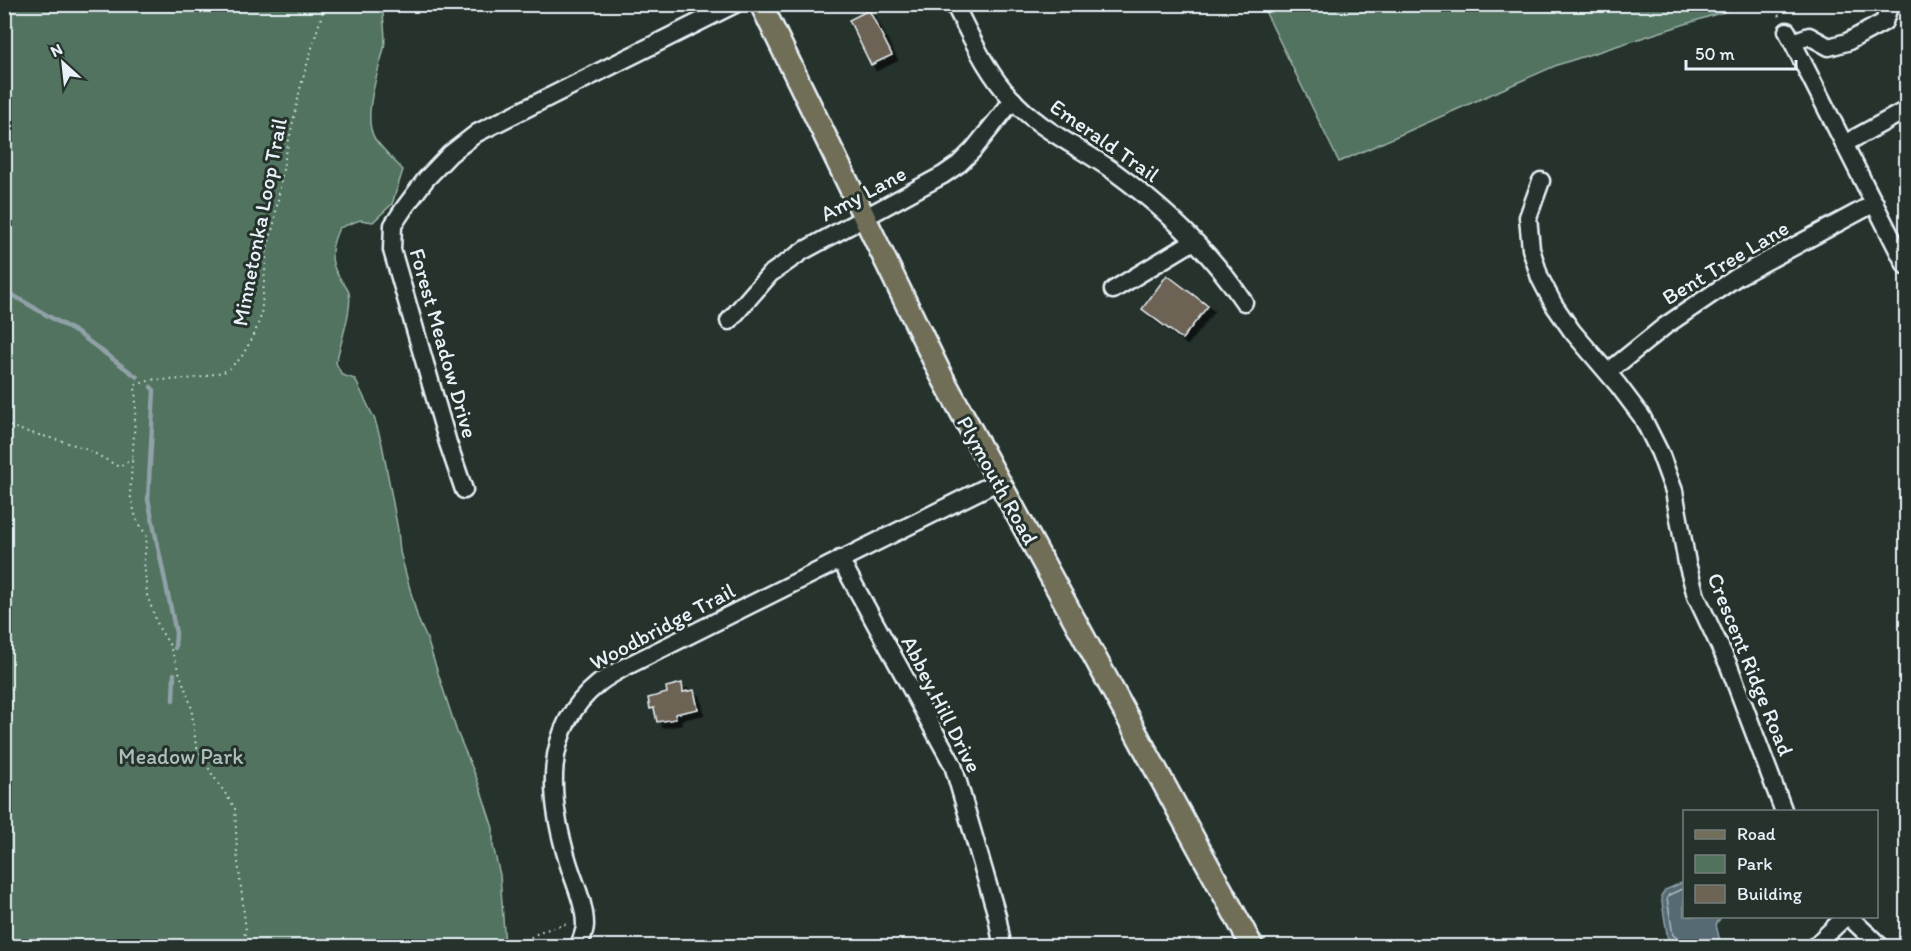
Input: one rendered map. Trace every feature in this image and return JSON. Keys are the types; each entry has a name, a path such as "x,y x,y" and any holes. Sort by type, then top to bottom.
{"main road":[{"name":"Plymouth Road","path":"761,4 940,373 1252,946"}],"street":[{"name":"Forest Meadow Drive","path":"464,490 392,250 393,225 426,179 450,154 477,133 735,4"},
{"name":"Emerald Trail","path":"954,4 989,69 1013,100 1035,119 1115,172 1177,222 1227,277 1244,302"},
{"path":"1890,4 1884,22 1847,42 1829,47 1809,36 1790,37 1906,266"},
{"name":"Amy Lane","path":"729,321 770,274 803,251 960,164 1013,100"},
{"path":"1844,144 1906,110"},
{"name":"Crescent Ridge Road","path":"1541,181 1528,217 1531,249 1540,278 1572,332 1608,372 1642,417 1660,453 1674,491 1687,563 1696,596 1729,666 1783,810"},
{"name":"Bent Tree Lane","path":"1608,372 1665,326 1737,277 1875,203"},
{"path":"1113,290 1194,241"},
{"name":"Woodbridge Trail","path":"579,946 585,926 581,900 566,856 552,780 556,752 565,726 579,702 598,684 621,669 999,480"},
{"name":"Abbey Hill Drive","path":"840,559 952,765 997,916 1000,946"},
{"path":"1815,946 1845,918"},
{"path":"1849,918 1880,946"}],"path":[{"name":"Minnetonka Loop Trail","path":"240,946 246,931 237,854 235,808 196,746 191,705 169,644 159,628 147,595 144,561 147,537 136,518 130,494 136,404 135,385 155,379 198,378 226,371 241,358 254,335 261,316 267,249 274,224 284,163 301,85 325,4"},
{"path":"4,424 26,433 85,449 119,466 132,459"},
{"path":"515,946 553,927 570,923 585,926"}],"green space":[{"name":"Meadow Park","path":"5,4 381,4 383,6 385,43 372,94 371,130 375,139 403,170 392,204 373,222 360,220 339,228 334,240 333,265 350,299 336,363 342,375 355,379 375,420 382,444 400,552 418,619 493,828 493,846 500,875 505,946 5,946"},
{"path":"1262,5 1745,5 1557,65 1339,162"}],"water":[{"path":"1683,882 1683,918 1720,918 1716,925 1720,941 1716,946 1680,946 1668,940 1661,896 1665,890"}],"building":[{"path":"869,10 892,55 871,65 849,20"},
{"path":"1167,275 1208,306 1182,339 1142,309"},
{"path":"682,683 683,692 694,690 698,709 675,714 676,719 657,722 654,708 650,709 648,698 667,693 666,687"}],"waterway":[{"path":"4,290 79,334 137,377"},
{"path":"151,387 154,390 148,499 176,633 175,648"},
{"path":"173,700 174,674"}]}
